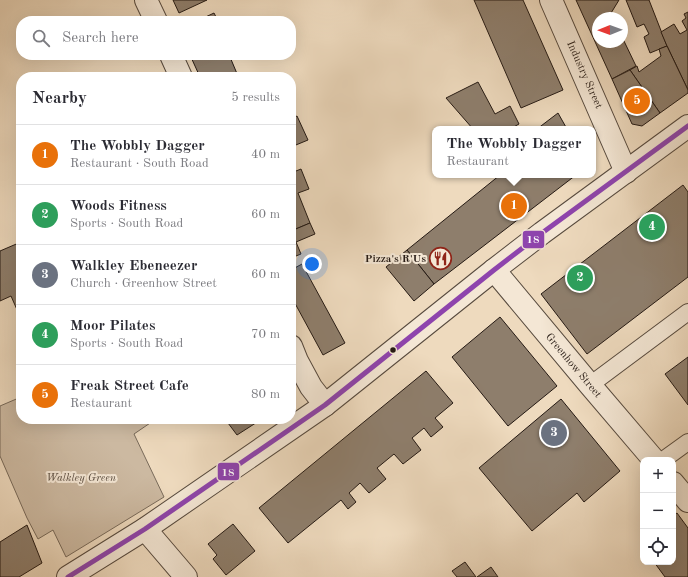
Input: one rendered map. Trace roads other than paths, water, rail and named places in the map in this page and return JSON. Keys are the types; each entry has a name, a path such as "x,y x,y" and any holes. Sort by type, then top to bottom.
{"street":[{"path":"146,0 154,16"},
{"name":"Industry Street","path":"551,0 626,172"},
{"path":"173,60 179,72"},
{"path":"68,577 145,529 325,404 542,233 688,126"},
{"name":"Greenhow Street","path":"494,270 651,457"},
{"path":"296,358 311,387 325,404"},
{"path":"676,487 688,501"},
{"path":"145,529 186,577"}],"lane":[{"path":"590,385 688,312"},
{"path":"667,457 688,442"}],"place":[{"name":"Freak Street Cafe","path":"637,101"},
{"name":"The Wobbly Dagger","path":"514,206"},
{"name":"Moor Pilates","path":"652,227"},
{"name":"Pizza's R'Us","path":"441,259"},
{"name":"Woods Fitness","path":"580,278"},
{"name":"Walkley Ebeneezer","path":"554,433"}],"park label":[{"name":"Walkley Green","path":"81,478"}]}
